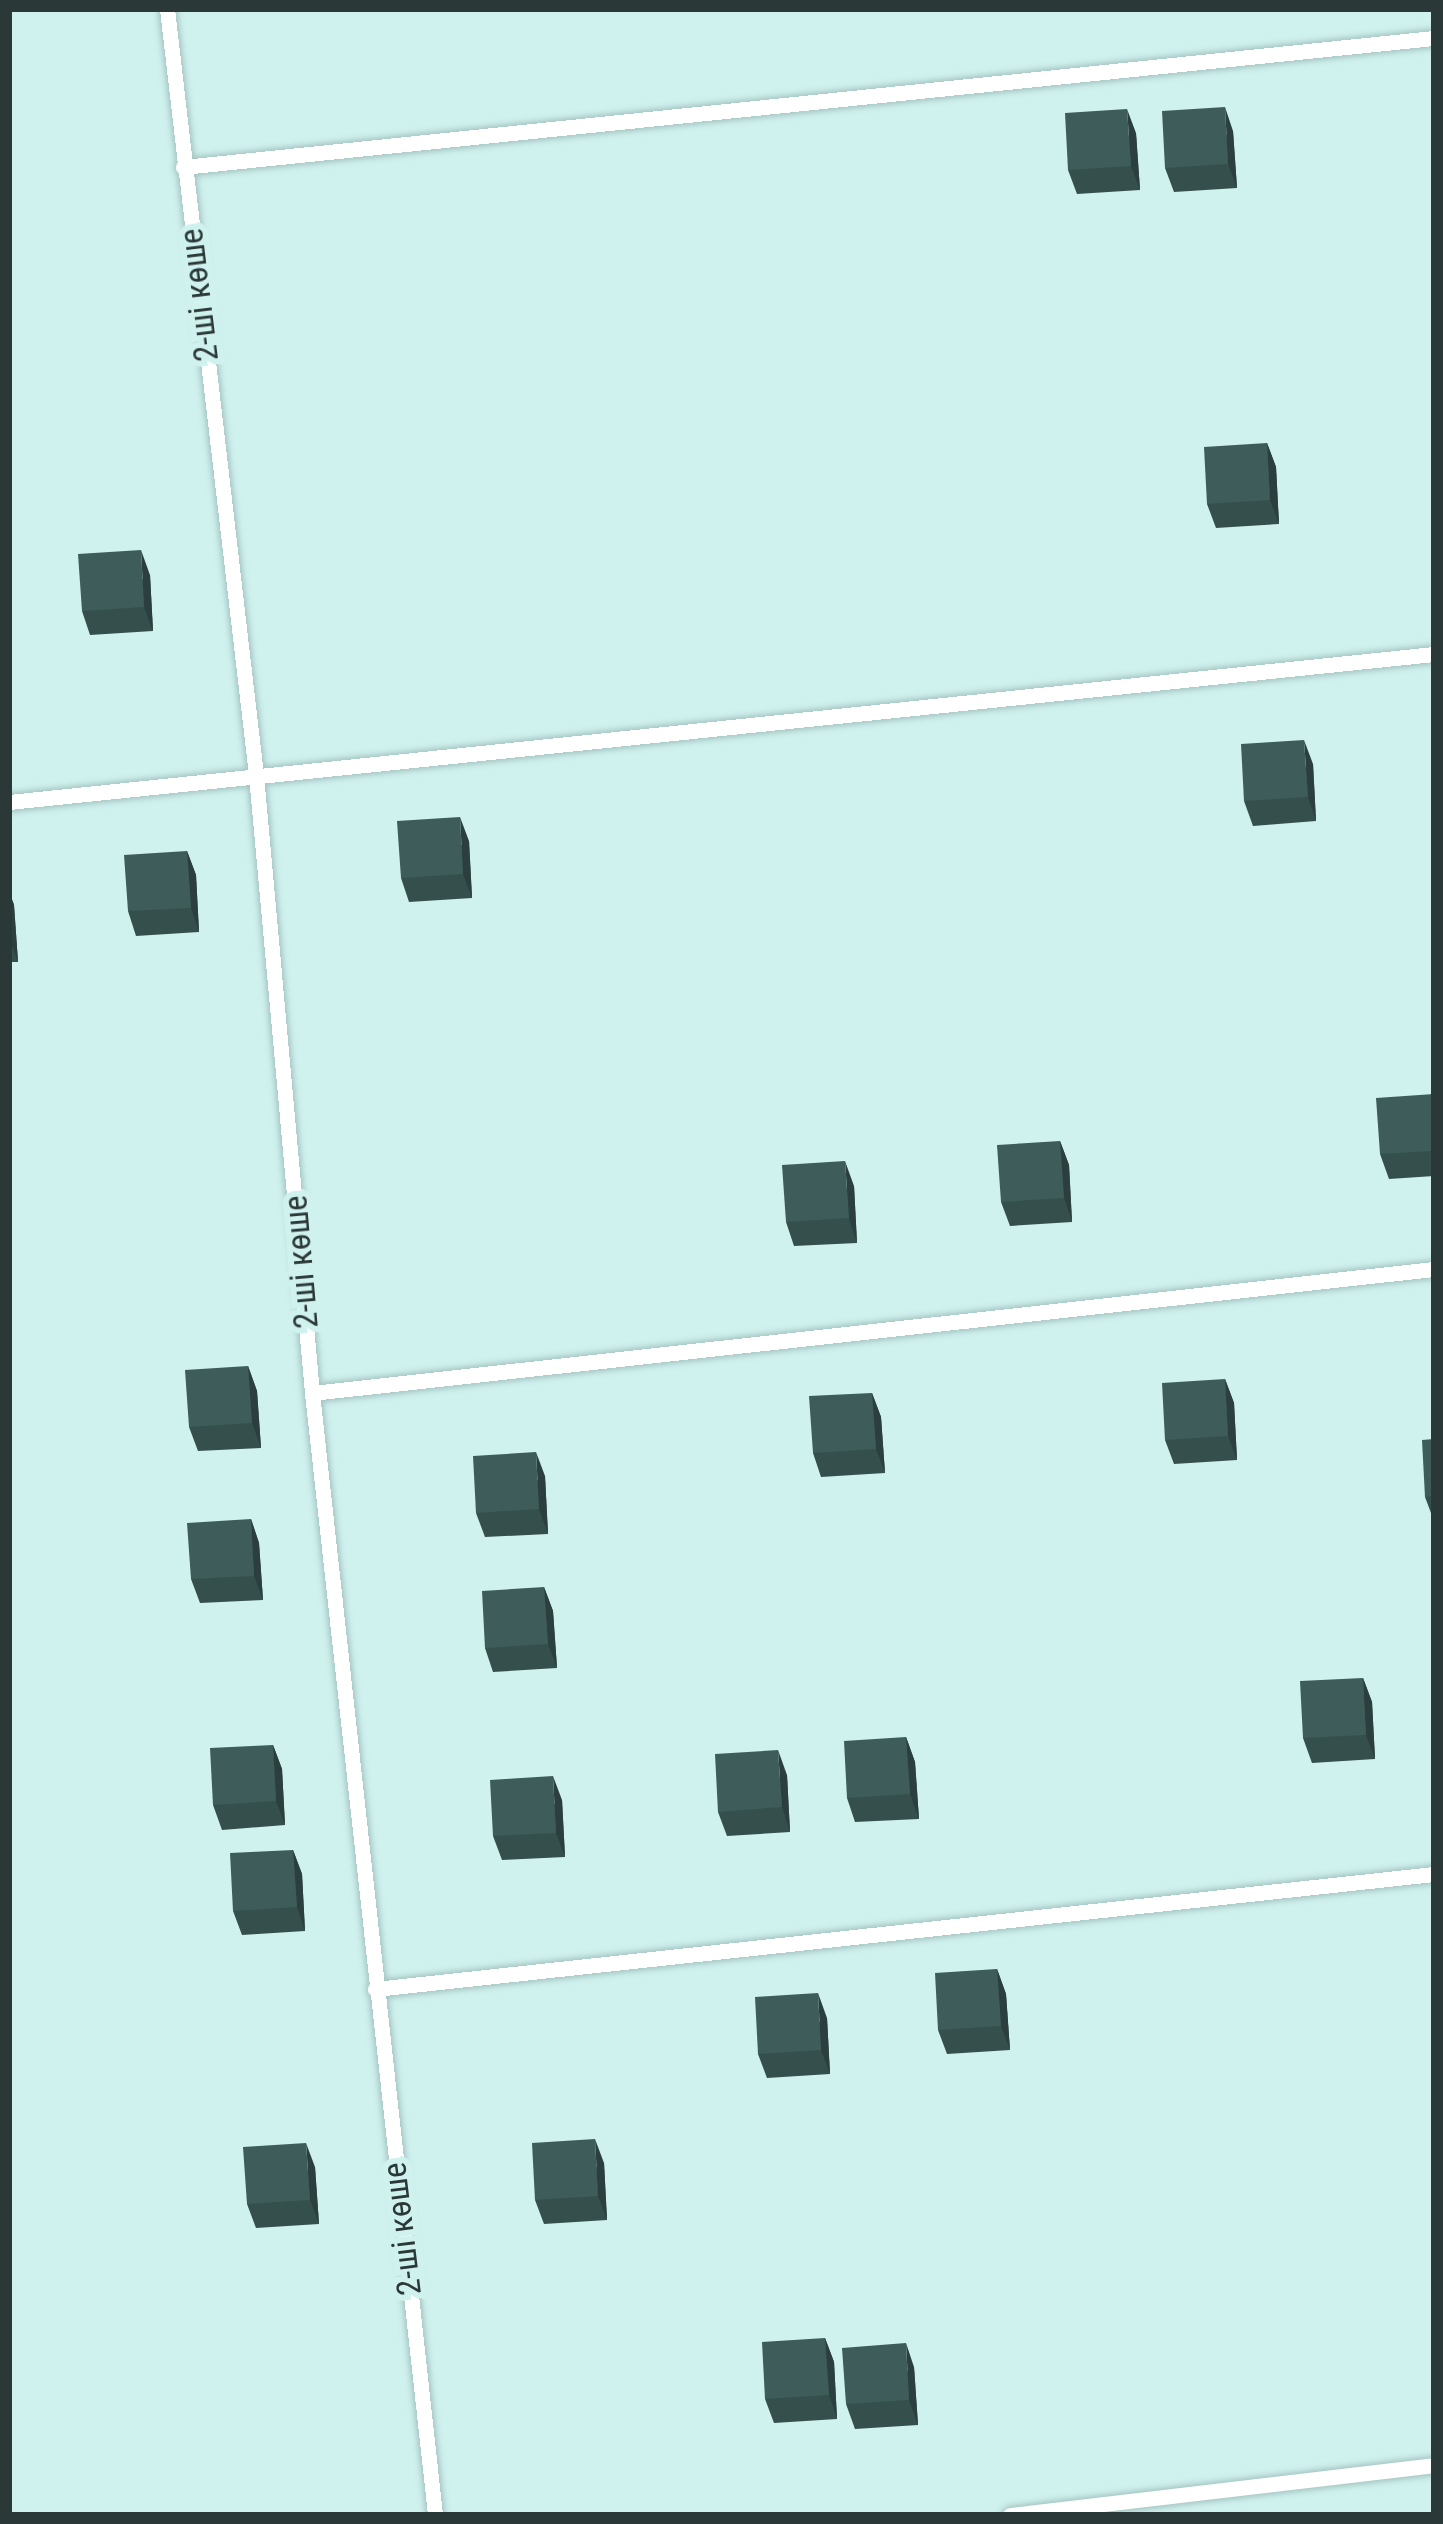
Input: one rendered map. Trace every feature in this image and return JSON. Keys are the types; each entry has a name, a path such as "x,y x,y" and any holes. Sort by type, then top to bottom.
{"lane":[{"name":"2-ші көше","path":"167,9 256,775 313,1393 435,2515"},
{"path":"183,167 1434,38"},
{"path":"9,802 1434,654"},
{"path":"313,1393 1434,1269"},
{"path":"375,1989 1434,1874"},
{"path":"1010,2515 1434,2464"}],"building":[{"path":"1225,107 1228,164 1165,168 1162,111"},
{"path":"1127,109 1131,166 1068,170 1065,113"},
{"path":"1267,443 1270,500 1207,504 1204,447"},
{"path":"141,550 144,607 82,611 78,554"},
{"path":"1304,740 1308,797 1244,801 1241,744"},
{"path":"460,817 463,874 401,878 397,821"},
{"path":"187,851 191,908 128,911 124,855"},
{"path":"1434,1094 1434,1151 1380,1154 1376,1098"},
{"path":"1060,1141 1064,1198 1001,1202 997,1145"},
{"path":"845,1161 849,1218 786,1222 782,1165"},
{"path":"248,1366 252,1423 189,1427 185,1370"},
{"path":"1225,1379 1228,1436 1165,1440 1162,1383"},
{"path":"872,1393 876,1449 813,1453 809,1396"},
{"path":"1434,1439 1434,1496 1425,1497 1422,1440"},
{"path":"536,1452 539,1509 476,1513 473,1456"},
{"path":"251,1519 254,1576 191,1579 187,1523"},
{"path":"544,1587 548,1644 485,1648 482,1591"},
{"path":"1363,1678 1366,1735 1303,1738 1300,1681"},
{"path":"906,1737 910,1794 847,1798 844,1741"},
{"path":"273,1745 276,1801 213,1805 210,1748"},
{"path":"778,1750 782,1807 718,1812 715,1754"},
{"path":"553,1776 556,1833 493,1836 490,1780"},
{"path":"293,1850 297,1907 233,1911 230,1853"},
{"path":"997,1969 1001,2026 938,2030 935,1973"},
{"path":"818,1993 821,2050 758,2054 755,1997"},
{"path":"595,2139 598,2196 535,2200 532,2143"},
{"path":"306,2143 310,2200 247,2204 243,2147"},
{"path":"825,2338 829,2395 765,2399 762,2342"},
{"path":"906,2343 909,2400 846,2404 842,2348"}]}
